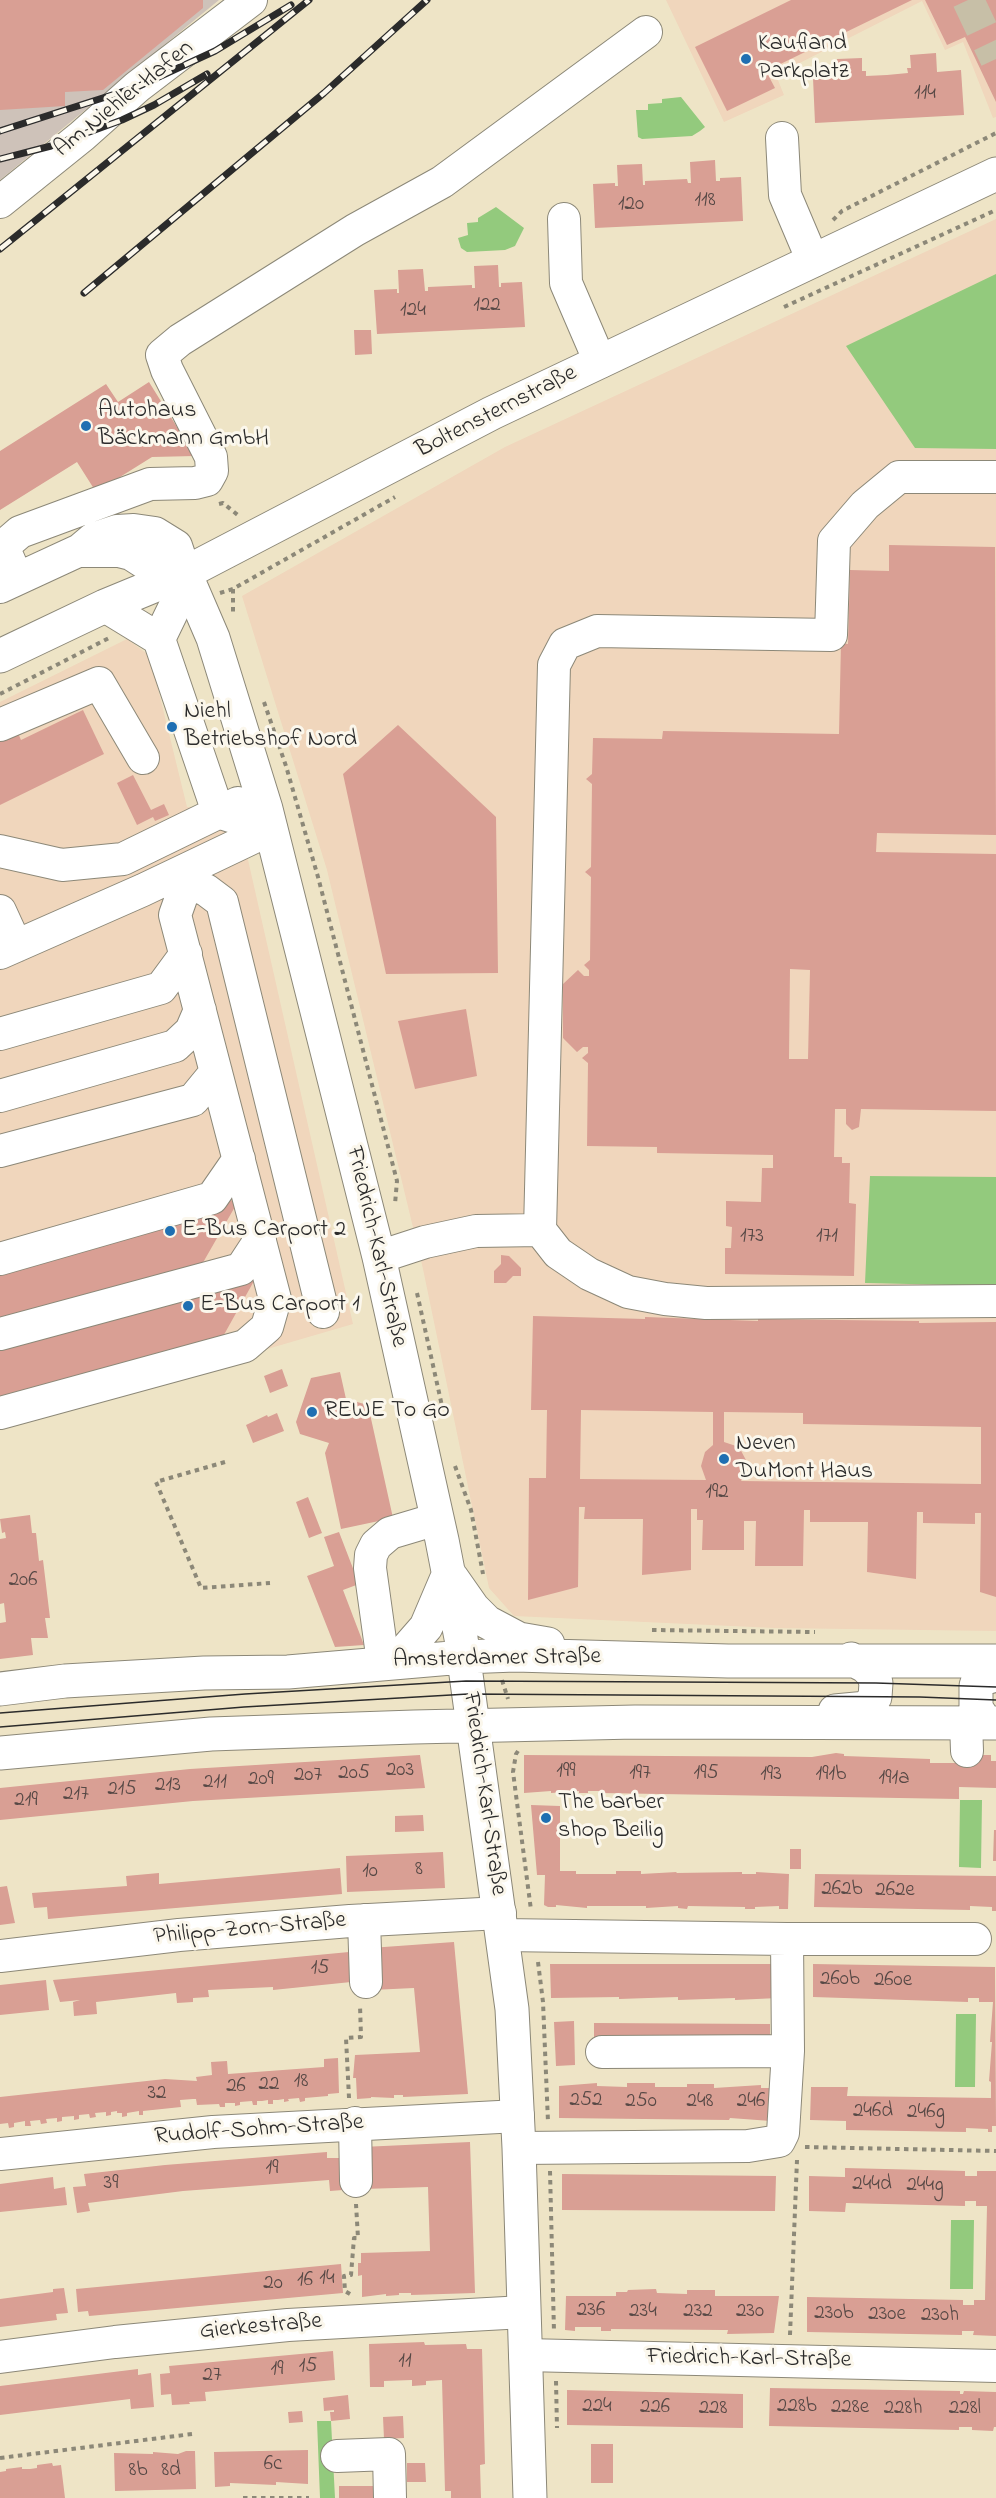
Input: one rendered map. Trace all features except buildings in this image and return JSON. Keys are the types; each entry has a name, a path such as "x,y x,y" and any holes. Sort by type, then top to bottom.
{"main road":[{"name":"Boltensternstraße","path":"0,656 105,606 185,573 492,413 996,174"},
{"name":"Friedrich-Karl-Straße","path":"185,573 213,638 260,792 384,1239 449,1573 502,1924 512,2009 519,2132 530,2498"},
{"path":"449,1573 473,1608 487,1622 519,1639 541,1644 608,1647 628,1659"},
{"path":"383,1662 405,1651 426,1627 449,1573"},
{"name":"Amsterdamer Straße","path":"0,1689 65,1681 204,1673 282,1673 383,1662 497,1656 728,1661 851,1659 996,1661"},
{"path":"815,1722 831,1711 867,1708 875,1697 876,1683 873,1674 865,1666 851,1659"},
{"path":"3,1750 211,1734 518,1724 815,1722 979,1730 976,1686 978,1680 996,1675"},
{"path":"0,1703 44,1697 65,1681"}],"street":[{"name":"Am Niehler Hafen","path":"0,202 82,136 137,87 251,0"},
{"path":"159,639 174,608 185,573 176,546 155,533 135,530 117,531 93,539 80,550 9,583 6,544 20,532 150,484 195,483 207,480 212,471 211,457 167,370 162,355 189,334 336,241 442,182 646,32"},
{"path":"782,138 785,195 813,261"},
{"path":"564,219 566,283 600,362"},
{"path":"996,477 899,477 865,505 834,541 831,635 597,632 565,644 554,665 540,1230 558,1253 589,1274 628,1292 665,1299 706,1303 996,1301"},
{"path":"105,606 159,639 218,812"},
{"path":"0,725 99,683 143,758"},
{"path":"62,864 123,859 260,792"},
{"path":"218,812 270,829"},
{"path":"0,911 8,949 143,890 189,874 270,829"},
{"path":"0,850 62,864 143,890 175,915"},
{"path":"0,1413 245,1346 267,1327 275,1299 175,915 189,874"},
{"path":"189,874 222,902 323,1312"},
{"path":"0,1034 161,988 186,954"},
{"path":"0,1096 175,1046 191,1031 200,1010"},
{"path":"0,1150 193,1100 216,1072"},
{"path":"0,1259 212,1198 239,1159"},
{"path":"384,1239 425,1242 476,1231 540,1230"},
{"path":"0,1334 241,1269 260,1240"},
{"path":"383,1662 370,1568 371,1556 376,1545 390,1533 437,1519"},
{"path":"357,1921 366,1982"},
{"name":"Philipp-Zorn-Straße","path":"0,1956 179,1935 357,1921 502,1924"},
{"path":"502,1924 787,1939 975,1939"},
{"path":"519,2132 748,2146 788,2144 783,2133 788,2051 787,1939"},
{"path":"602,2052 788,2051"},
{"path":"348,2124 356,2181"},
{"name":"Rudolf-Sohm-Straße","path":"0,2154 213,2132 348,2124 519,2132"},
{"name":"Gierkestraße","path":"0,2357 115,2342 340,2321 524,2312"},
{"name":"Friedrich-Karl-Straße","path":"525,2355 984,2365"},
{"path":"337,2456 389,2454 390,2498"}],"path":[{"path":"781,308 996,210"},
{"path":"235,619 232,609 233,589 398,495"},
{"path":"0,694 82,652"},
{"path":"263,700 286,766 318,877 397,1182 395,1210 384,1239"},
{"path":"417,1291 442,1408"},
{"path":"454,1461 471,1510 483,1579"},
{"path":"225,1462 156,1482 201,1588 270,1583"},
{"path":"649,1629 821,1632"},
{"path":"497,1656 506,1694 518,1724"},
{"path":"789,2360 788,2144 996,2151"},
{"path":"0,2458 192,2434"},
{"path":"243,2498 309,2498"}],"shaded area":[{"path":"0,0 219,0 0,180"},
{"name":"Kaufland Parkplatz","path":"666,0 996,0 996,117 993,118 963,42 945,50 922,1 776,75 784,95 724,122"},
{"path":"996,219 996,1631 775,1628 514,1616 489,1588 423,1269 327,870 242,596 505,447"},
{"path":"127,639 150,656 187,807 232,805 244,842 353,1324 0,1427 0,702"}],"green space":[{"path":"681,97 705,127 692,136 642,139 638,137 636,110 648,110 648,104 662,103 662,99"},
{"path":"496,207 524,228 515,246 505,250 467,252 461,248 458,238 468,235 467,223 478,222 478,218"},
{"path":"996,274 996,449 915,448 846,346"},
{"path":"870,1176 996,1177 996,1286 865,1283"},
{"path":"960,1800 982,1800 981,1868 959,1867"},
{"path":"956,2014 976,2014 975,2087 955,2087"},
{"path":"951,2220 974,2220 973,2289 950,2289"},
{"path":"317,2421 331,2421 335,2498 320,2498"}],"tunnel":[{"path":"968,0 996,59"}],"tram line":[{"path":"0,1713 245,1694 466,1681 876,1683 996,1687"},
{"path":"0,1727 244,1707 468,1694 920,1697 996,1700"}],"railway":[{"path":"0,249 309,0"},
{"path":"84,293 324,93 427,0"},
{"path":"0,131 137,87 215,51 291,5"},
{"path":"0,159 51,146 122,120 154,105 207,74"}],"place":[{"name":"Kaufland Parkplatz","path":"746,59"},
{"name":"Autohaus Bäckmann GmbH","path":"86,426"},
{"name":"Niehl Betriebshof Nord","path":"172,727"},
{"name":"E-Bus Carport 2","path":"170,1231"},
{"name":"E-Bus Carport 1","path":"188,1306"},
{"name":"REWE To Go","path":"312,1412"},
{"name":"Neven DuMont Haus","path":"724,1459"},
{"name":"The barber shop Beilig","path":"546,1818"}]}
